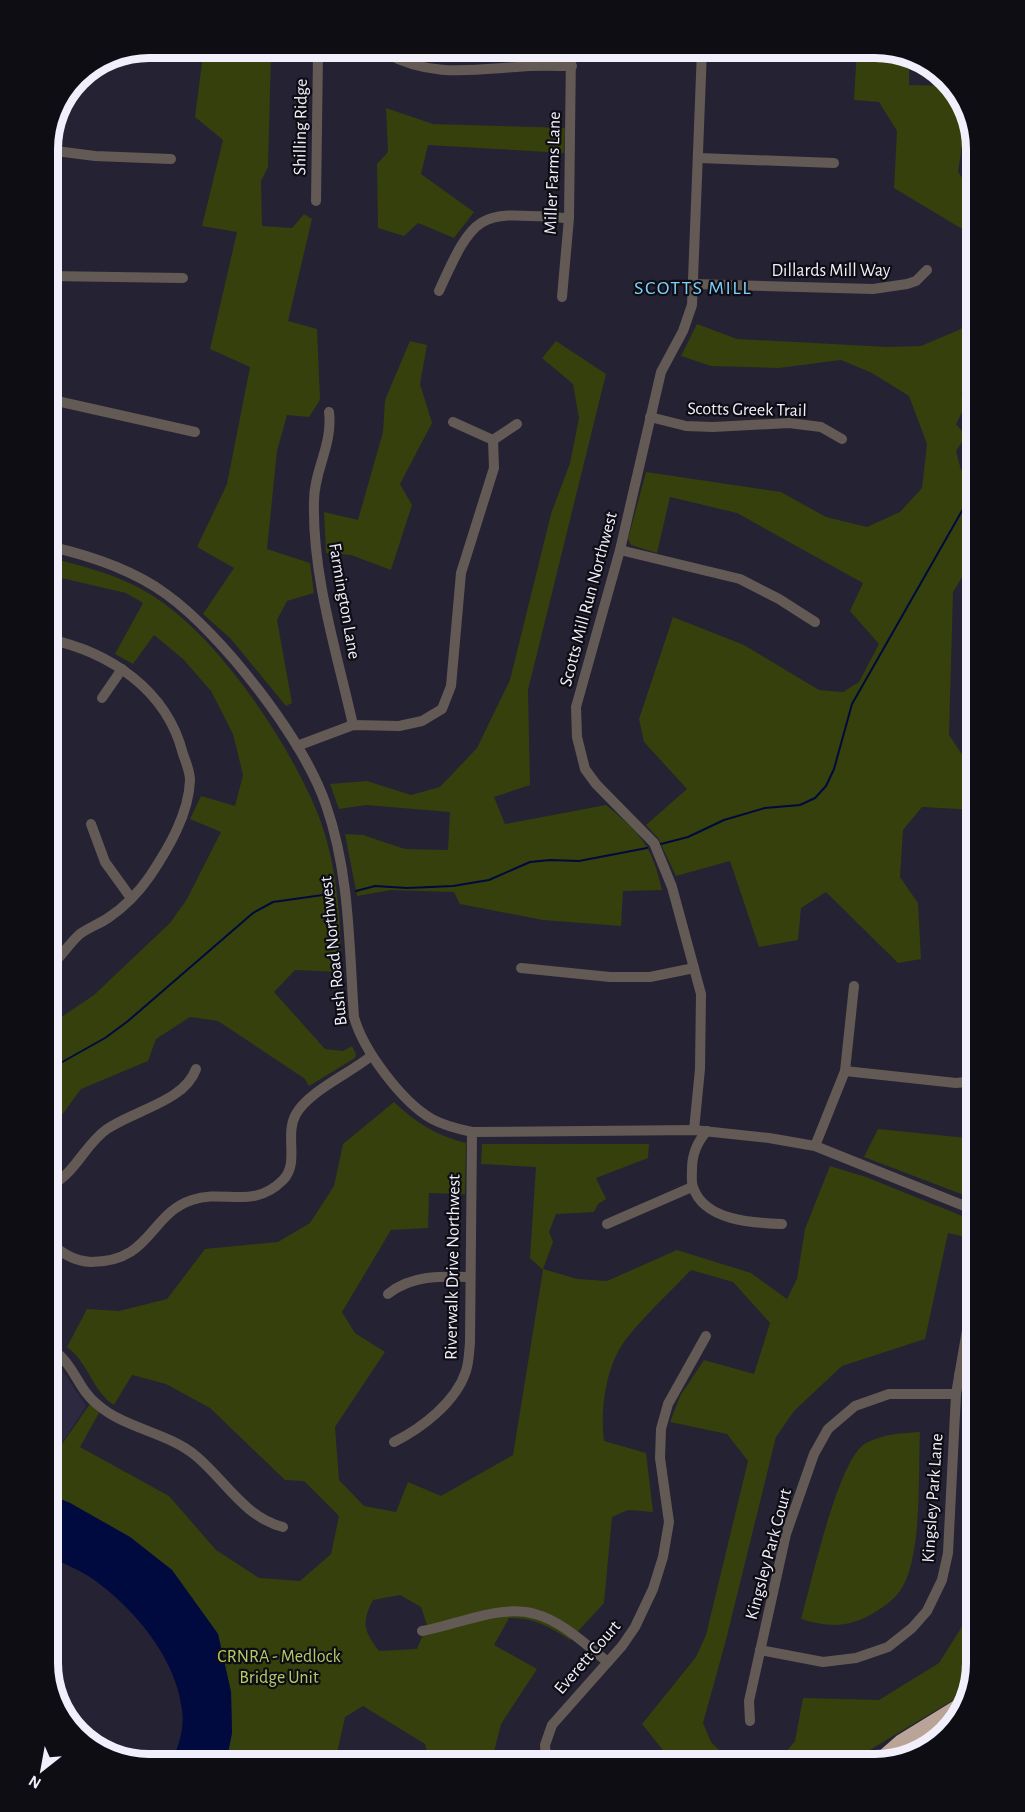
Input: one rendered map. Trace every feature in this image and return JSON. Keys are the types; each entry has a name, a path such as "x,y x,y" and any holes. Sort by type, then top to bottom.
{"highway":[{"path":"889,1752 901,1742 953,1710"},
{"path":"892,1752 942,1725"}],"street":[{"name":"Shilling Ridge","path":"316,201 318,58"},
{"path":"397,58 413,66 445,72 527,66 572,66"},
{"name":"Miller Farms Lane","path":"562,297 568,218 572,59"},
{"name":"Scotts Mill Run Northwest","path":"694,1130 700,1070 701,994 694,968 662,856 654,843 602,791 585,769 577,737 576,707 620,550 661,372 683,331 692,306 702,59"},
{"path":"59,151 95,156 171,159"},
{"path":"699,158 834,163"},
{"path":"440,291 465,237 488,218 508,215 568,218"},
{"name":"Dillards Mill Way","path":"693,284 873,290 916,281 927,270"},
{"path":"59,276 183,278"},
{"path":"59,401 195,432"},
{"name":"Farmington Lane","path":"329,412 331,430 314,499 315,523 321,580 353,725"},
{"name":"Scotts Greek Trail","path":"650,417 686,426 704,427 789,423 820,427 842,439"},
{"path":"453,422 493,440"},
{"path":"493,440 517,424"},
{"path":"297,746 353,725 399,726 422,721 442,709 451,686 461,573 494,468 493,440"},
{"name":"Bush Road Northwest","path":"59,549 125,570 165,593 198,620 264,699 297,746 326,804 337,847 349,915 354,1017 358,1032 371,1056 397,1088 430,1118 451,1127 472,1132"},
{"path":"620,550 740,579 771,594 814,622"},
{"path":"58,956 80,934 109,917 131,898 150,877 182,819 190,778 179,738 168,715 149,690 122,669 87,650 59,642"},
{"path":"102,698 122,669"},
{"path":"91,824 105,862 131,898"},
{"path":"520,968 610,977 650,977 694,968"},
{"path":"814,1146 845,1071 854,986"},
{"path":"58,1251 81,1262 108,1262 140,1246 180,1204 196,1198 256,1197 273,1188 285,1178 291,1168 290,1128 296,1114 307,1099 371,1056"},
{"path":"58,1182 77,1165 105,1131 186,1088 196,1069"},
{"path":"845,1071 956,1083 966,1082"},
{"path":"472,1132 694,1130 814,1146 966,1206"},
{"path":"679,1131 688,1142 692,1163"},
{"path":"707,1131 696,1143 692,1163 692,1187 705,1206 720,1214 747,1221 782,1224"},
{"name":"Riverwalk Drive Northwest","path":"394,1442 409,1435 450,1399 466,1370 470,1343 472,1132"},
{"path":"607,1224 692,1187"},
{"path":"388,1294 408,1282 436,1276 469,1277"},
{"name":"Kingsley Park Lane","path":"760,1650 823,1662 856,1658 888,1647 912,1629 927,1611 942,1580 948,1553 956,1394 966,1335"},
{"name":"Everett Court","path":"546,1754 545,1745 552,1725 567,1705 608,1662 635,1628 646,1608 663,1557 669,1521 660,1458 660,1429 668,1404 706,1336"},
{"path":"58,1354 68,1362 96,1404 114,1417 195,1454 255,1516 283,1527"},
{"path":"959,1375 966,1376"},
{"name":"Kingsley Park Court","path":"750,1721 748,1701 786,1534 814,1454 828,1430 855,1406 889,1394 956,1394"},
{"path":"422,1631 510,1611 535,1614 558,1624 608,1662"}],"shaded area":[{"path":"58,1366 86,1406 58,1449"},
{"path":"58,1498 130,1537 172,1570 218,1634 231,1692 232,1733 228,1753 175,1753 183,1717 178,1691 163,1655 140,1622 126,1607 92,1578 58,1561"}],"green space":[{"path":"203,58 271,58 268,167 261,181 262,226 292,228 304,214 312,219 288,321 317,329 320,400 309,417 287,415 277,451 267,549 310,563 314,593 287,601 277,620 292,703 286,706 231,639 203,614 234,568 197,547 227,484 250,367 210,349 237,232 202,226 223,140 195,117"},
{"path":"856,59 882,59 905,63 909,65 909,85 941,86 948,94 960,115 965,132 958,172 966,183 966,231 894,188 897,131 879,102 854,100"},
{"path":"386,108 433,124 565,128 564,153 428,145 421,174 474,212 454,238 418,223 404,236 378,228 377,164 388,152"},
{"path":"966,321 966,386 961,394 966,397 966,410 963,410 956,424 966,436 956,451 961,470 966,471 966,571 953,592 949,735 966,758 966,809 922,807 903,830 900,877 918,903 921,959 898,963 826,892 801,908 798,940 759,947 730,861 676,876 658,838 646,825 687,789 644,742 639,719 673,617 744,645 819,690 843,692 859,682 879,644 850,611 863,583 737,513 670,497 657,553 631,545 628,539 646,472 781,492 826,517 867,527 900,512 922,488 927,444 909,396 872,373 841,360 778,368 711,366 681,356 697,324 737,339 888,347 921,346 961,329"},
{"path":"410,341 427,345 420,384 432,423 400,484 412,505 391,570 351,555 326,553 324,512 358,520 383,432 385,400"},
{"path":"556,341 606,374 528,690 530,785 494,797 505,824 606,805 643,841 654,862 662,890 623,891 621,926 543,920 460,904 454,892 391,890 357,896 345,834 363,835 405,849 448,850 450,812 366,805 339,809 330,784 367,781 411,795 440,787 477,748 510,680 551,514 570,463 579,418 573,384 542,358"},
{"path":"59,560 126,581 150,594 175,612 199,634 246,689 286,750 315,807 333,867 339,910 341,972 295,970 274,992 325,1049 343,1051 352,1046 356,1054 355,1058 309,1086 305,1079 218,1021 190,1017 156,1039 148,1061 81,1089 58,1120 58,1019 94,995 170,923 187,899 221,832 190,819 201,796 235,806 243,775 233,734 211,691 183,659 154,635 133,664 115,654 143,603 126,593 59,577"},
{"name":"CRNRA - Medlock Bridge Unit","path":"394,1102 427,1128 466,1143 465,1194 429,1193 428,1228 391,1230 342,1312 355,1333 385,1352 335,1427 339,1480 364,1506 396,1512 408,1482 441,1496 513,1455 543,1270 530,1258 536,1167 481,1164 482,1144 649,1144 648,1158 596,1178 606,1199 598,1204 594,1212 556,1214 549,1232 553,1242 543,1269 577,1279 607,1281 677,1250 751,1273 787,1299 797,1279 805,1229 830,1166 866,1177 966,1218 966,1237 948,1233 925,1339 842,1366 794,1411 776,1437 703,1723 711,1742 723,1754 666,1754 642,1724 696,1657 706,1635 748,1461 727,1434 670,1422 680,1396 704,1360 754,1374 770,1323 733,1282 691,1270 627,1338 614,1361 606,1387 603,1415 604,1441 646,1453 653,1512 628,1510 612,1517 604,1603 570,1640 541,1624 526,1619 509,1618 494,1645 537,1669 501,1724 494,1753 427,1753 425,1744 363,1706 345,1717 337,1753 228,1753 232,1733 231,1692 218,1634 172,1570 130,1537 58,1498 58,1450 90,1404 100,1411 80,1447 169,1496 216,1550 259,1578 300,1581 331,1554 339,1516 304,1481 285,1480 210,1408 166,1384 132,1375 114,1405 101,1393 80,1361 67,1347 87,1309 119,1311 167,1299 205,1249 278,1242 310,1223 334,1186 343,1144","holes":["400,1595 421,1607 427,1625 417,1649 379,1651 367,1632 366,1621 373,1600"]},
{"path":"878,1129 966,1138 966,1196 864,1157"},
{"path":"920,1432 916,1537 913,1558 900,1591 884,1607 854,1622 829,1625 801,1619 836,1496 845,1472 856,1453 866,1443 879,1438"},
{"path":"966,1620 965,1680 960,1696 863,1754 785,1754 795,1741 803,1698 879,1700 939,1663"}],"waterway":[{"path":"661,844 688,837 724,820 765,808 800,805 815,798 826,786 834,769 852,704 966,504"},
{"path":"356,891 375,886 407,888 453,886 489,880 530,862 579,861 647,848"},
{"path":"58,1064 105,1038 128,1021 253,913 273,902 330,894"}],"district":[{"name":"SCOTTS MILL","path":"693,287"}]}
